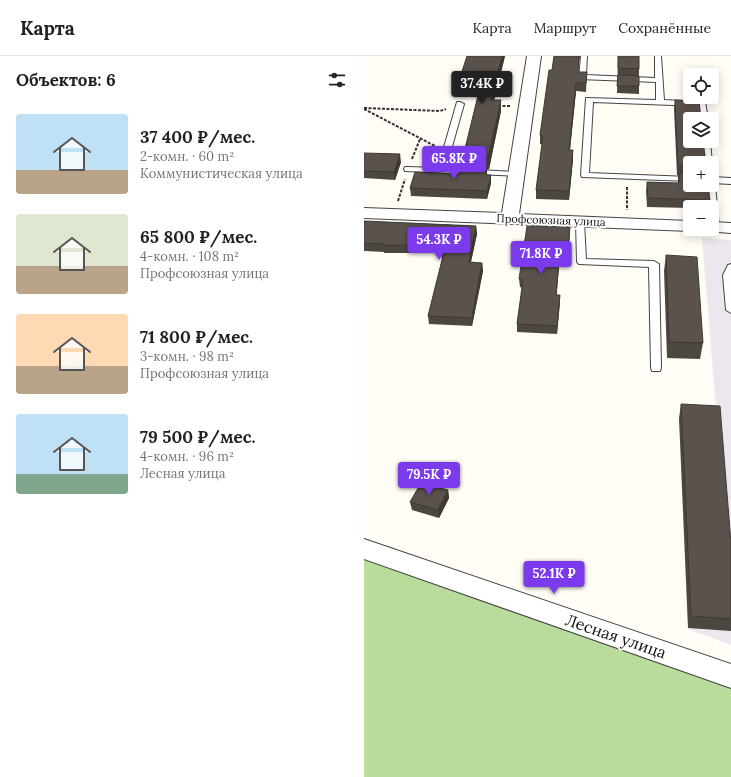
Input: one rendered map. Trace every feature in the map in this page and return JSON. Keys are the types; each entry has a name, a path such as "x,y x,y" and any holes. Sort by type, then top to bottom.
{"street":[{"path":"510,218 534,56"},
{"name":"Профсоюзная улица","path":"364,213 683,226"},
{"name":"Лесная улица","path":"364,549 731,676"}],"lane":[{"path":"584,56 582,77 659,80"},
{"path":"658,56 660,102"},
{"path":"683,179 585,175 589,100 702,104 703,112"},
{"path":"441,171 460,104"},
{"path":"408,169 516,174"},
{"path":"719,180 731,181"},
{"path":"580,222 582,262 654,264 656,368"},
{"path":"731,267 728,274 731,310"}],"path":[{"path":"364,108 440,111 460,104"},
{"path":"497,106 526,107"},
{"path":"364,108 446,152"},
{"path":"626,224 627,177"}],"shaded area":[{"path":"702,238 731,240 731,645 688,629 679,418 717,420"}],"green space":[{"path":"364,549 731,676 731,777 364,777"}],"building":[{"path":"467,56 502,56 491,100 501,100 488,158 463,157 482,79 460,78"},
{"path":"554,56 579,56 579,72 587,72 586,83 576,83 569,150 573,150 569,191 536,190 543,136 540,135 549,70 552,70"},
{"path":"618,56 639,56 639,69 618,68"},
{"path":"618,75 639,76 639,86 617,86"},
{"path":"675,100 683,100 683,104 699,104 700,112 683,112 683,148 704,148 705,156 683,156 683,166 678,166"},
{"path":"364,153 400,154 394,172 364,171"},
{"path":"461,167 487,168 486,175 491,175 487,191 410,188 415,172 459,174"},
{"path":"679,173 683,173 683,192 709,192 710,200 648,198 647,182 679,183"},
{"path":"364,221 476,226 469,262 482,263 472,318 428,316 444,252 440,252 442,245 383,245 364,243"},
{"path":"527,226 570,227 568,247 560,247 556,295 560,295 557,326 517,324 523,280 519,279"},
{"path":"666,255 697,257 703,343 669,342"},
{"path":"681,404 720,406 731,543 731,619 691,616"},
{"path":"421,483 448,490 438,510 410,502"}]}
